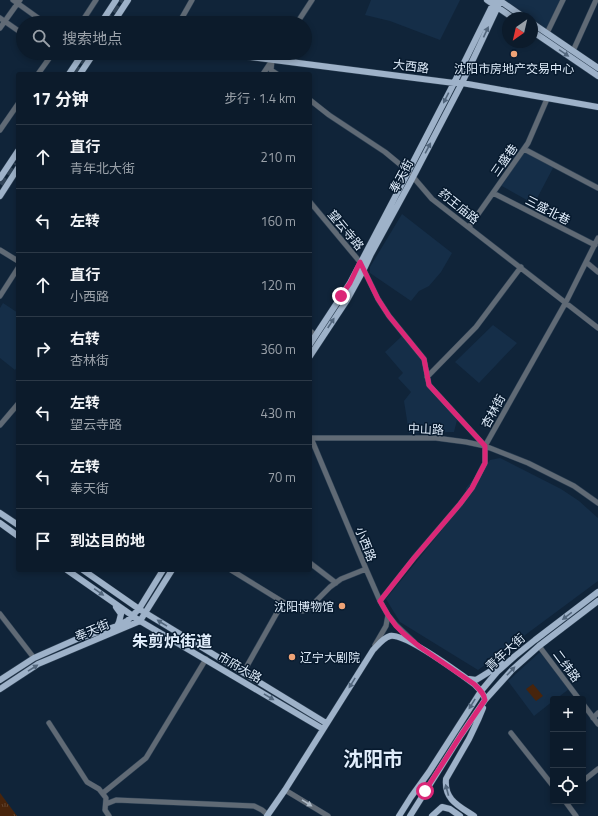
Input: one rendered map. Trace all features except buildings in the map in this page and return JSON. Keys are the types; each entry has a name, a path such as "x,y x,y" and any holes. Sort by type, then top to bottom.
{"main road":[{"path":"106,16 116,0"},
{"path":"118,16 128,0"},
{"path":"487,0 498,2 515,12"},
{"path":"498,2 508,12"},
{"name":"奉天街","path":"312,353 347,300 364,269 462,83 498,2"},
{"name":"奉天街","path":"312,341 350,283 498,2"},
{"path":"538,27 598,68"},
{"path":"538,35 598,76"},
{"path":"70,72 78,60"},
{"path":"81,72 89,60"},
{"name":"大西路","path":"272,60 462,83 598,107"},
{"path":"0,178 16,154"},
{"path":"0,196 16,171"},
{"path":"0,513 16,524"},
{"path":"0,523 16,535"},
{"name":"市府大路","path":"70,572 140,621 206,660 325,726"},
{"name":"市府大路","path":"86,572 139,609 243,673 325,726"},
{"name":"奉天街","path":"0,680 34,658 77,639 117,626 127,621 139,609 162,572"},
{"path":"140,621 171,572"},
{"name":"青年大街","path":"399,816 481,691 497,672 535,640 598,592"},
{"name":"青年大街","path":"410,816 485,700 512,670 539,646 598,601"},
{"path":"114,604 121,614 117,626"},
{"name":"奉天街","path":"0,689 38,664 140,621"},
{"path":"268,815 286,790 373,650 384,639 391,636 399,637 420,647 467,678 481,691 484,696 485,700 474,730 450,771 446,779 445,787 450,798 456,805 474,816"},
{"path":"467,678 476,680 515,656"},
{"path":"432,816 442,807 450,809 460,816"}],"street":[{"path":"86,16 96,0"},
{"path":"183,16 192,0"},
{"path":"547,33 564,0"},
{"path":"573,51 596,0"},
{"path":"0,28 17,1 35,16"},
{"path":"301,16 309,1"},
{"path":"0,18 16,29"},
{"path":"39,72 47,60"},
{"path":"263,72 272,60"},
{"path":"272,60 272,70 274,72"},
{"name":"三盛巷","path":"469,227 528,143 547,99"},
{"name":"药王庙路","path":"312,102 329,115 385,152 408,171 432,198 598,328"},
{"path":"0,130 16,107"},
{"path":"524,149 598,188"},
{"name":"三盛北巷","path":"493,194 595,245"},
{"name":"望云寺路","path":"312,204 360,262 378,299 389,316 424,359 429,385 485,446"},
{"name":"杏林街","path":"380,601 472,488 485,463 485,446 566,302 598,238"},
{"path":"0,250 16,260"},
{"path":"586,262 598,272"},
{"path":"427,377 476,327 521,267"},
{"path":"0,296 16,271"},
{"path":"312,332 316,335"},
{"path":"0,425 16,406"},
{"name":"中山路","path":"312,437 436,438 485,446 528,463 574,486 598,503"},
{"name":"小西路","path":"312,439 380,601 396,626 420,647"},
{"path":"312,565 336,583"},
{"path":"234,572 283,602 302,611 306,610 336,583 366,569"},
{"path":"243,673 283,602"},
{"path":"0,614 34,658"},
{"path":"373,650 386,626 388,615"},
{"name":"二纬路","path":"539,646 577,696"},
{"path":"102,794 146,758 206,660"},
{"path":"586,708 598,724"},
{"path":"593,718 598,713"},
{"path":"49,723 87,782 99,789 106,798 105,810 109,816"},
{"path":"511,732 550,782"},
{"path":"586,779 598,769"},
{"path":"286,790 328,816"},
{"path":"106,804 116,800 254,806 268,815"},
{"path":"566,804 576,816"}],"shaded area":[{"path":"371,0 460,0 440,40 390,21 365,15"},
{"path":"504,0 561,0 546,30 538,24 538,12 521,12"},
{"path":"524,150 554,166 534,204 500,185"},
{"path":"402,214 452,253 441,272 429,286 419,291 411,301 370,273 370,267"},
{"path":"3,303 16,312 15,370 0,358 0,308"},
{"path":"493,325 517,343 479,383 455,362"},
{"path":"402,336 423,360 426,383 457,420 454,432 409,433 404,401 411,392 398,378 403,373 385,352"},
{"path":"500,458 561,489 579,501 598,518 598,581 478,670 400,622 386,599 464,503 466,488 490,460"},
{"path":"540,652 569,689 560,696 550,696 550,703 534,716 508,681"}],"green space":[{"path":"533,684 543,696 536,701 526,689"},
{"path":"0,793 17,816 0,816"}],"tunnel":[{"path":"113,16 123,0"},
{"path":"76,72 84,60"},
{"path":"0,184 14,162"}],"place":[{"name":"沈阳市房地产交易中心","path":"514,54"},
{"name":"沈阳博物馆","path":"342,606"},
{"name":"辽宁大剧院","path":"292,657"}],"district":[{"name":"朱剪炉街道","path":"172,641"},
{"name":"沈阳市","path":"373,758"}],"route":[{"path":"341,296 350,283 360,262 378,299 389,316 424,359 429,385 485,446 485,463 472,488 380,601 396,626 404,634 420,647 474,684 481,691 485,700 425,791"}]}
